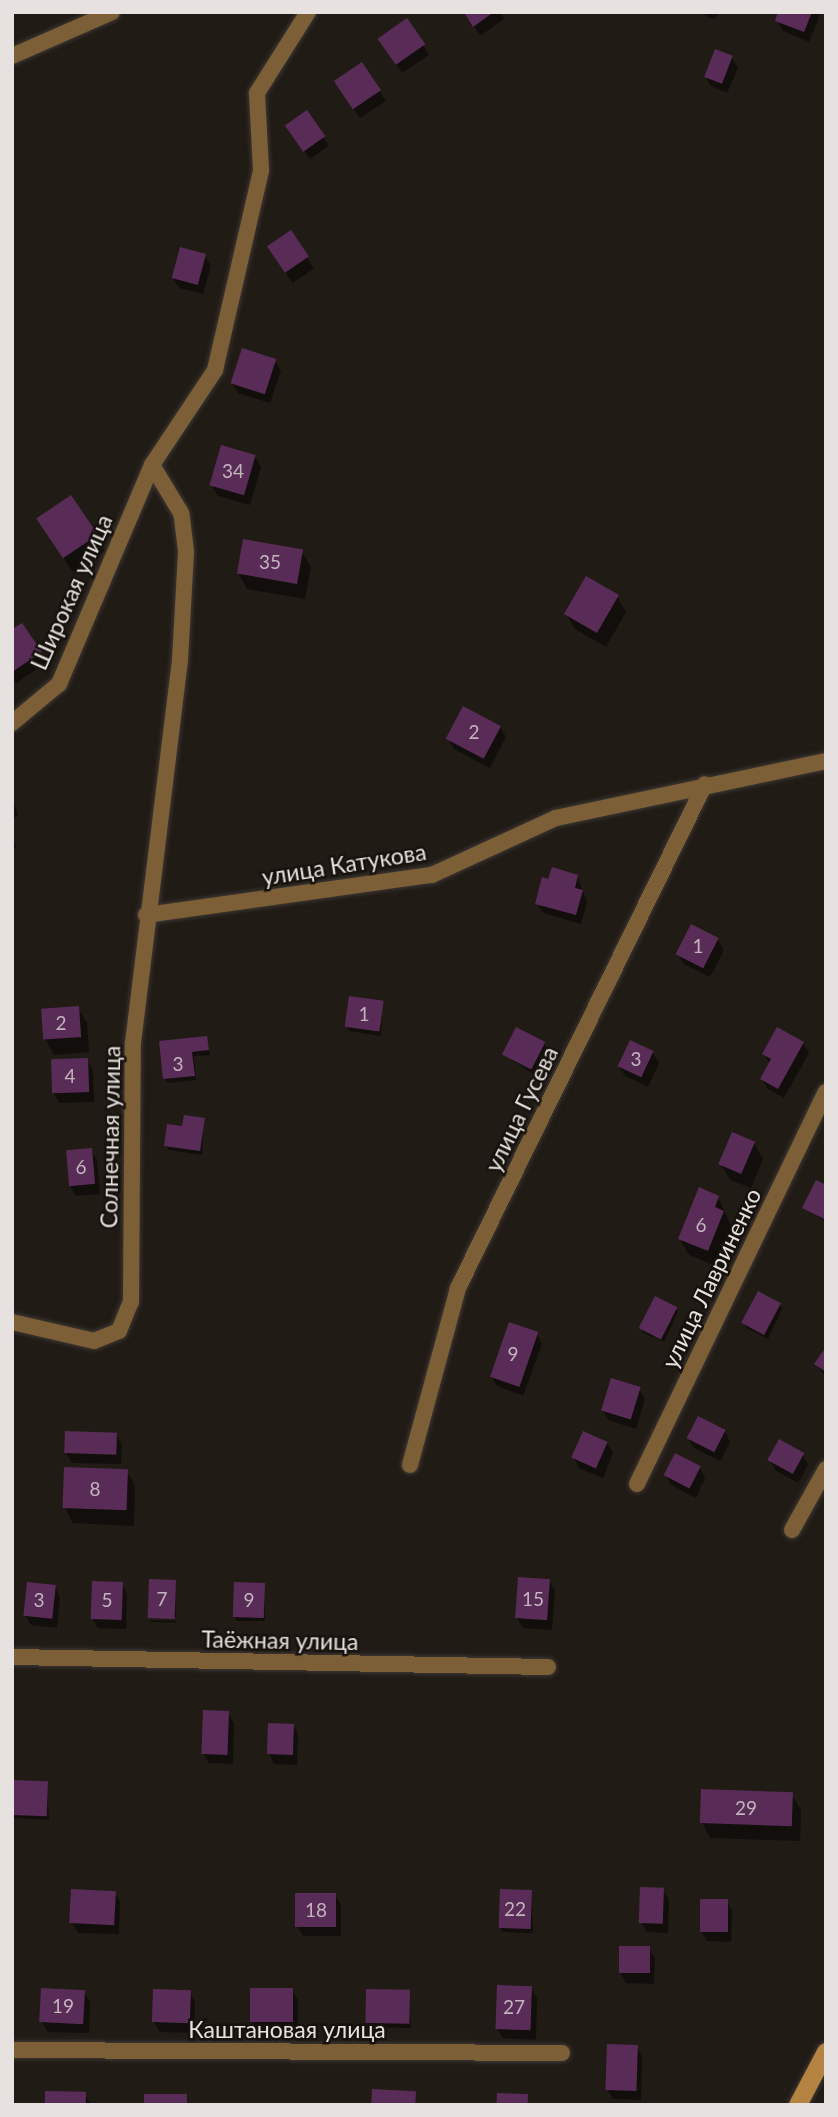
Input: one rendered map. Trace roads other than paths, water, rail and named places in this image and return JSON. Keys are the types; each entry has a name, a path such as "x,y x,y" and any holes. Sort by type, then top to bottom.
{"main road":[{"path":"798,2105 826,2053"}],"street":[{"path":"12,56 112,12"},
{"name":"Широкая улица","path":"12,723 59,684 152,465 215,370 261,170 257,93 308,12"},
{"name":"Солнечная улица","path":"12,1322 94,1341 119,1331 131,1302 133,1044 146,915 180,660 186,551 181,513 152,465"},
{"name":"улица Катукова","path":"146,915 432,875 556,818 705,784 826,761"},
{"name":"улица Гусева","path":"410,1465 458,1288 705,784"},
{"name":"улица Лавриненко","path":"637,1485 826,1091"},
{"path":"792,1530 826,1469"},
{"name":"Таёжная улица","path":"12,1657 548,1667"},
{"name":"Каштановая улица","path":"12,2050 562,2053"}]}
